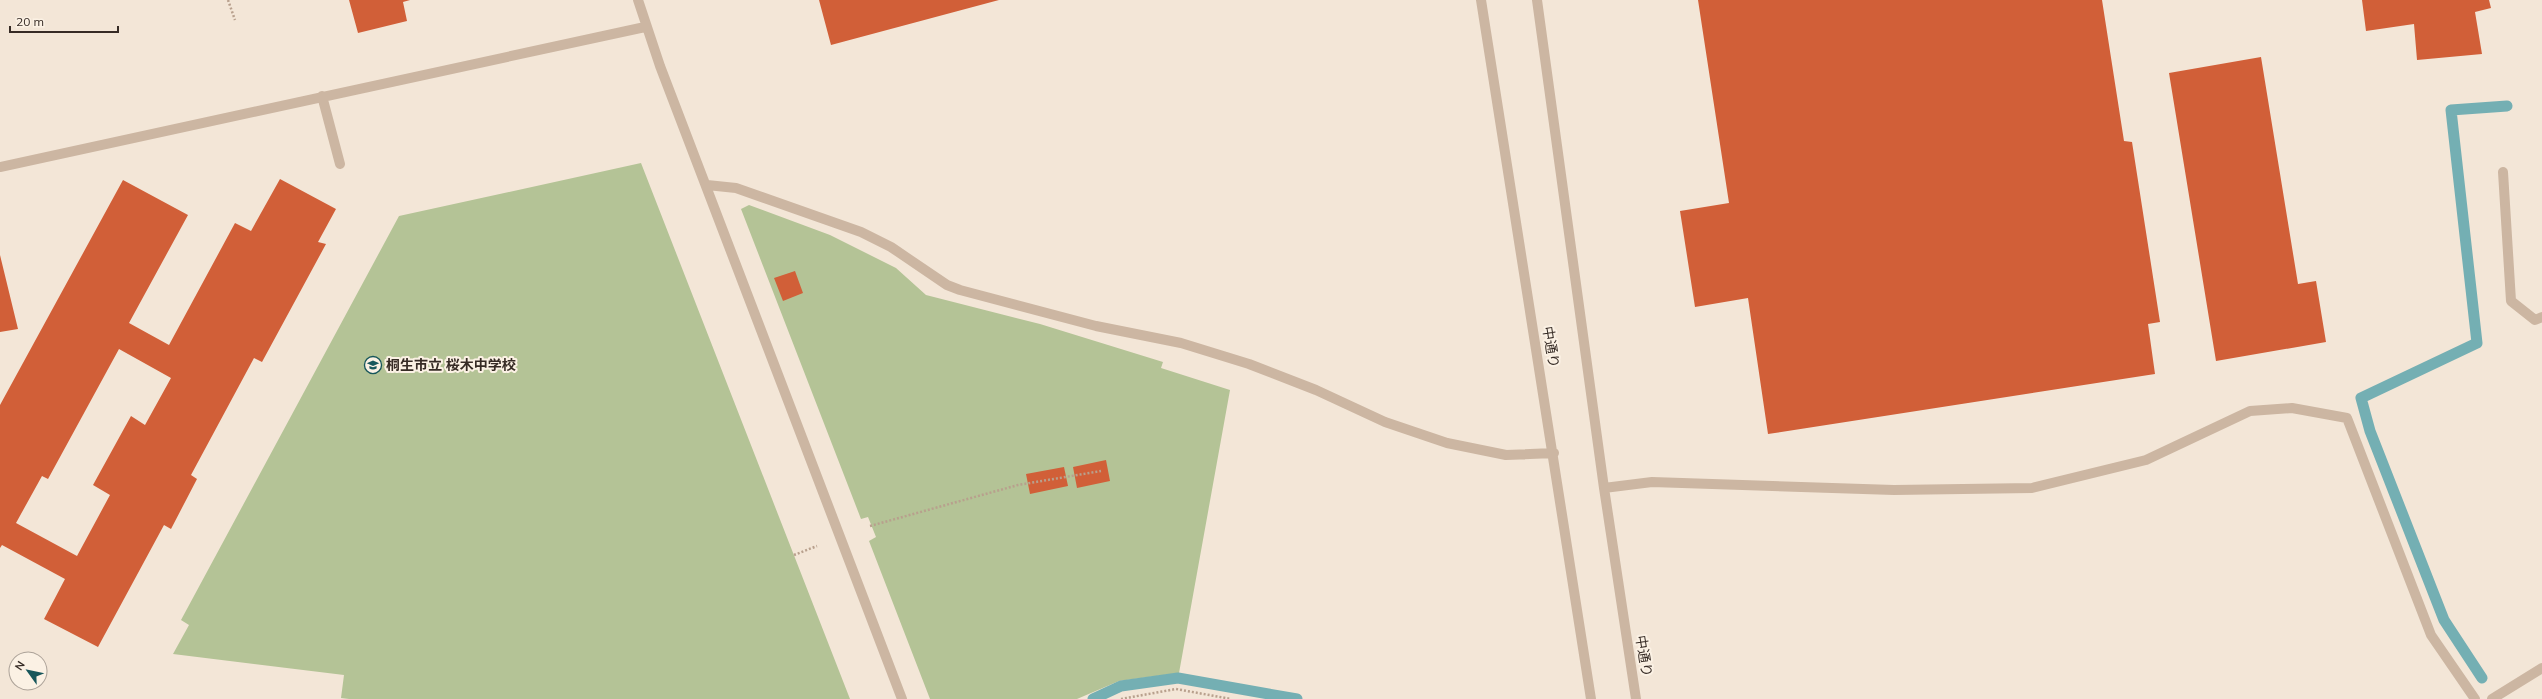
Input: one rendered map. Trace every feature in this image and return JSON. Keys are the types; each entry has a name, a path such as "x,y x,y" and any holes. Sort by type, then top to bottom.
{"street":[{"path":"638,0 645,27 902,699"},
{"name":"中通り","path":"1481,0 1554,453 1591,699"},
{"name":"中通り","path":"1537,0 1604,488 1636,699"},
{"path":"0,167 645,27"},
{"path":"322,96 340,164"},
{"path":"2502,172 2511,301 2535,320 2542,317"},
{"path":"707,186 736,188 861,232 891,247 947,285 960,290 1096,326 1181,343 1249,364 1316,390 1385,422 1447,443 1506,455 1554,453"},
{"path":"1604,488 1652,482 1894,490 2032,488 2146,460 2250,411 2292,408 2347,418 2431,635 2475,699"},
{"path":"2492,699 2542,668"}],"path":[{"path":"228,0 235,20"},
{"path":"870,526 1018,485 1101,471"},
{"path":"794,555 821,545"},
{"path":"1121,699 1176,689 1231,699"}],"green space":[{"path":"641,163 850,699 349,699 341,698 344,675 173,654 189,625 181,620 399,216"},
{"path":"749,205 830,235 896,268 926,295 1040,324 1163,362 1161,368 1230,390 1179,673 1119,681 1077,699 930,699 869,541 876,537 868,517 861,519 741,209"}],"building":[{"path":"349,0 410,0 403,2 407,21 358,33"},
{"path":"819,0 999,0 831,45"},
{"path":"1698,0 2102,0 2124,141 2132,142 2160,322 2148,324 2155,374 1768,434 1748,298 1695,307 1680,211 1729,203"},
{"path":"2362,0 2489,0 2491,8 2475,12 2482,54 2417,60 2414,24 2366,31"},
{"path":"2261,57 2298,284 2316,281 2326,342 2216,361 2169,73"},
{"path":"280,179 336,209 318,242 326,244 262,362 254,358 191,475 197,479 171,529 164,525 98,647 44,619 65,579 2,545 0,548 0,405 123,180 188,215 129,323 169,345 235,223 251,231","holes":["119,349 171,378 145,425 131,416 93,485 110,495 77,556 16,523 42,476 48,479"]},
{"path":"0,255 18,329 0,332"},
{"path":"795,271 803,293 783,301 774,278"},
{"path":"1106,460 1110,481 1077,488 1073,467"},
{"path":"1064,467 1068,486 1030,494 1026,474"}],"waterway":[{"path":"2482,678 2444,620 2370,431 2361,398 2477,343 2451,110 2507,106"},
{"path":"1093,699 1121,686 1178,678 1297,699"}],"place":[{"name":"桐生市立 桜木中学校","path":"373,365"}]}
